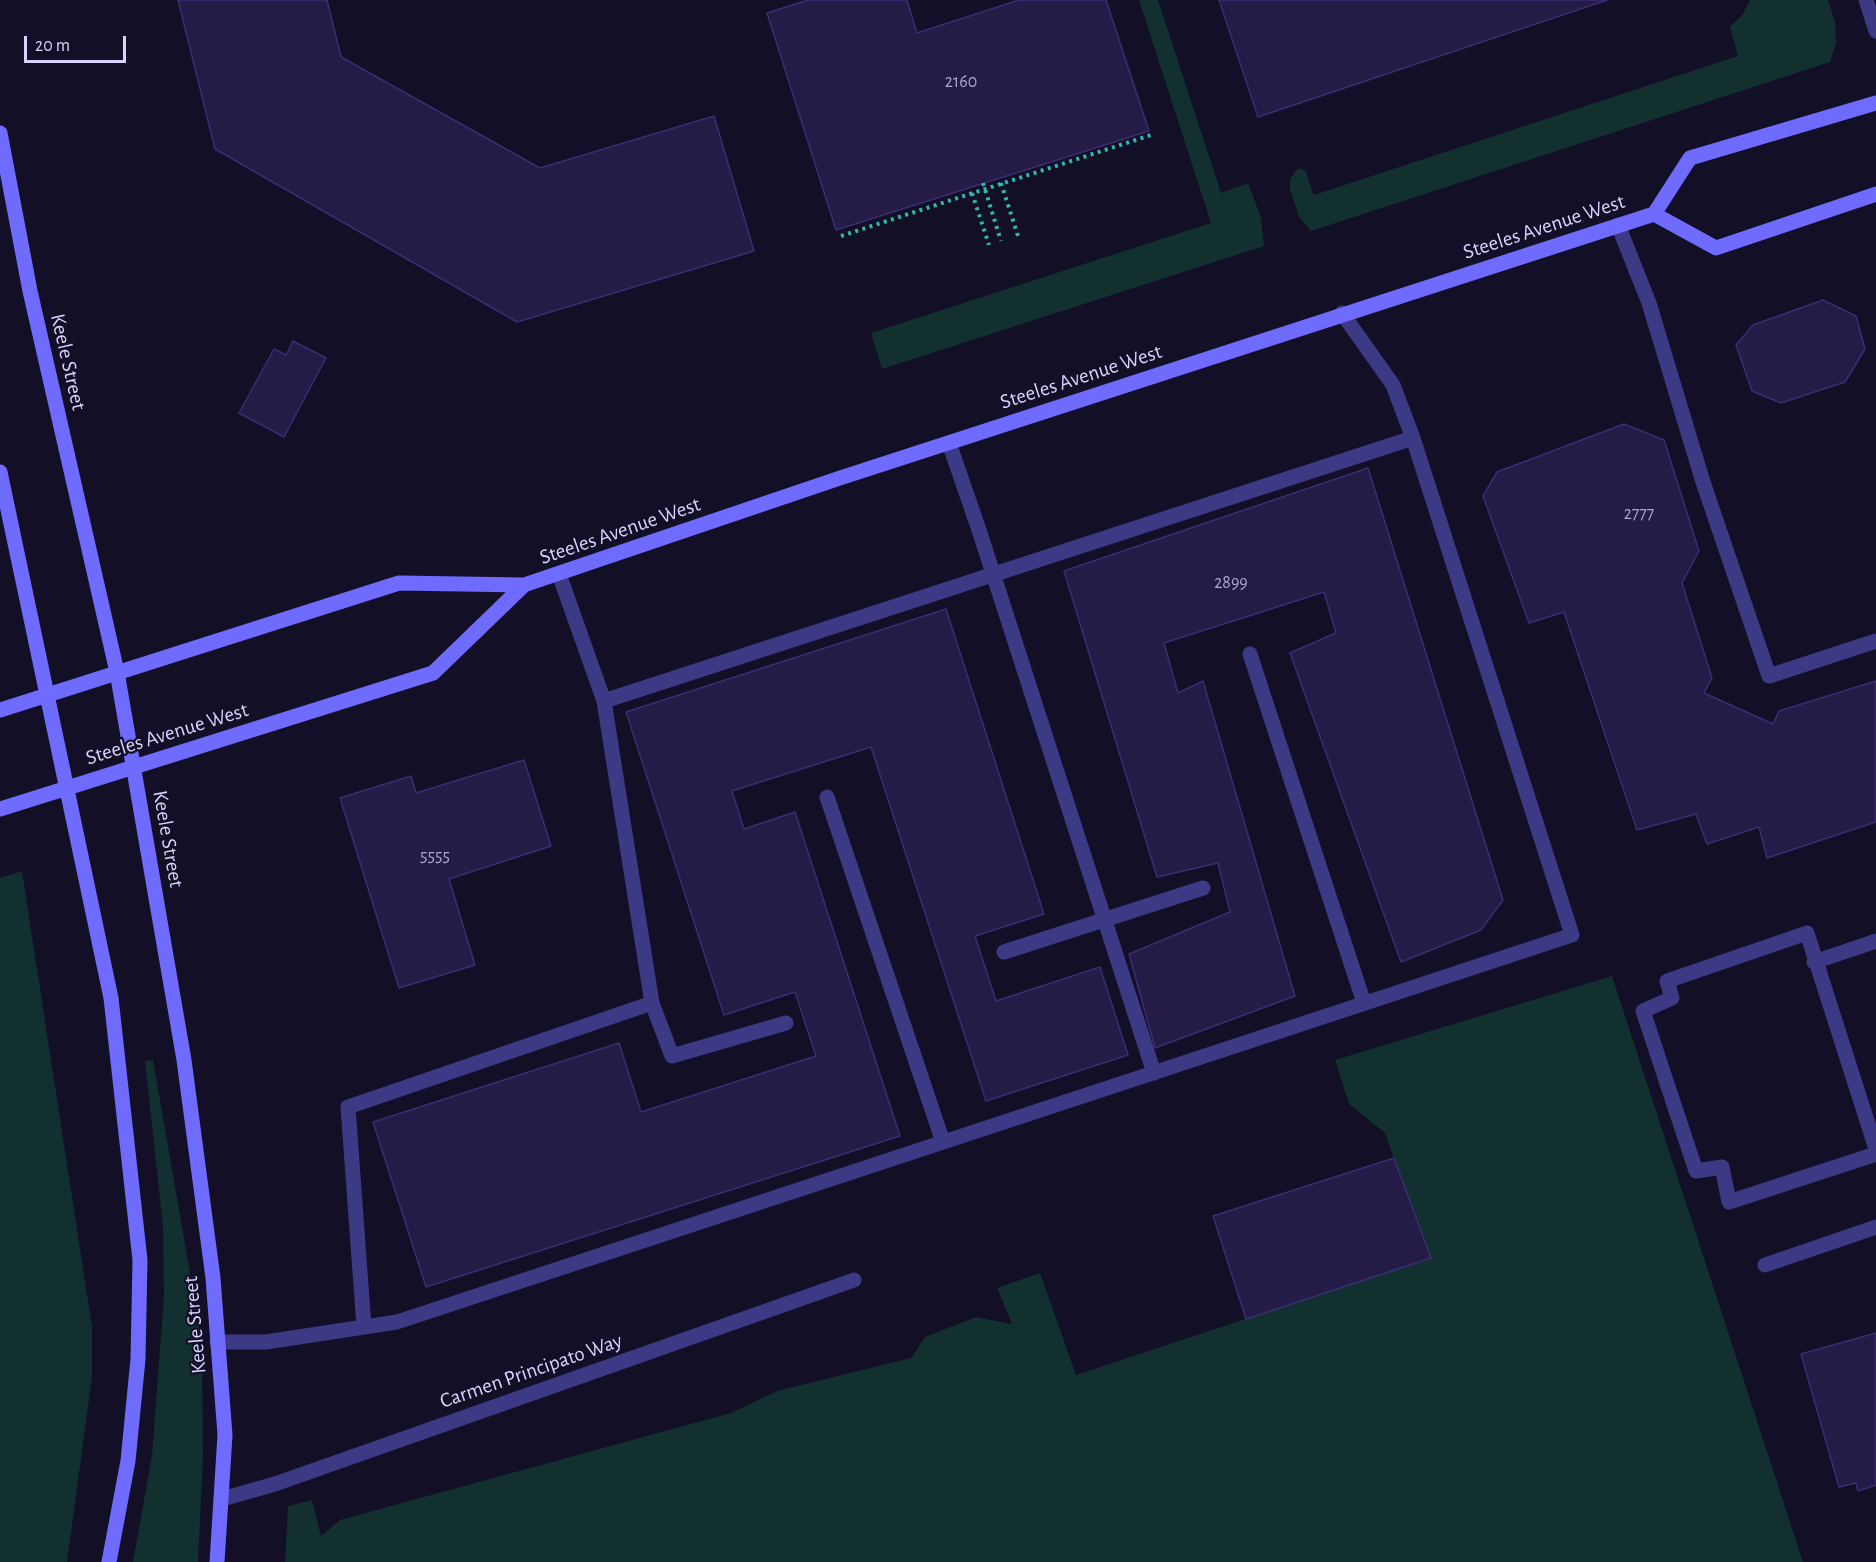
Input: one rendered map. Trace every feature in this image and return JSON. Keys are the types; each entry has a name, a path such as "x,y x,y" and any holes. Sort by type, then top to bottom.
{"main road":[{"name":"Steeles Avenue West","path":"0,710 399,583 524,585 559,574 949,442 1653,214 1690,158 1876,103"},
{"name":"Keele Street","path":"0,132 30,291 117,672 184,1060 213,1278 225,1435 217,1562"},
{"name":"Steeles Avenue West","path":"1653,214 1716,248 1876,194"},
{"path":"0,472 111,998 140,1260 138,1359 128,1461 109,1562"},
{"name":"Steeles Avenue West","path":"0,809 67,786 135,767 433,673 524,585"}],"street":[{"path":"1866,0 1876,31"},
{"path":"1618,225 1649,303 1703,482 1769,676 1876,641"},
{"path":"217,1342 266,1342 397,1322 1572,935 1413,438 1393,385 1342,313"},
{"path":"604,701 1413,438"},
{"path":"949,442 1154,1073"},
{"path":"559,574 604,701 652,1003 672,1056 786,1023"},
{"path":"1250,654 1364,1003"},
{"path":"827,797 943,1142"},
{"path":"1004,952 1203,888"},
{"path":"1876,1149 1814,962 1807,933 1667,981 1672,998 1643,1011 1696,1171 1722,1167 1729,1202 1876,1154"},
{"path":"1814,962 1876,941"},
{"path":"364,1327 348,1107 652,1003"},
{"path":"1765,1265 1876,1227"},
{"name":"Carmen Principato Way","path":"222,1499 275,1484 854,1280"}],"path":[{"path":"841,236 1151,135"},
{"path":"983,183 1001,241"},
{"path":"1001,183 1018,236"},
{"path":"972,193 989,245"}],"green space":[{"path":"1139,0 1158,0 1221,193 1248,183 1261,218 1264,246 882,369 871,333 1211,223"},
{"path":"1750,0 1828,0 1835,22 1836,43 1830,62 1311,231 1299,217 1290,189 1290,179 1298,168 1305,170 1314,195 1738,56 1730,27 1743,14"},
{"path":"22,871 92,1327 92,1377 67,1562 0,1562 0,878"},
{"path":"1612,976 1803,1562 285,1562 288,1506 312,1500 321,1536 340,1520 731,1413 777,1391 911,1358 925,1337 976,1317 1012,1324 997,1288 1040,1273 1076,1375 1430,1258 1385,1133 1349,1104 1335,1060"},
{"path":"153,1060 197,1313 202,1356 203,1457 198,1562 133,1562 152,1455 164,1296 163,1227 145,1061"}],"building":[{"path":"178,0 327,0 341,57 540,168 714,116 754,251 517,322 215,149"},
{"path":"808,0 907,0 917,33 1019,0 1106,0 1149,131 836,230 767,13"},
{"path":"1219,0 1607,0 1258,117"},
{"path":"1823,300 1856,316 1865,349 1845,382 1781,403 1752,391 1736,345 1753,325"},
{"path":"293,341 326,358 284,437 239,413 274,349 286,355"},
{"path":"1624,424 1664,440 1699,551 1682,583 1712,678 1704,693 1773,724 1779,711 1876,681 1876,822 1767,858 1759,827 1707,844 1696,814 1637,830 1564,612 1529,623 1483,496 1497,472"},
{"path":"1368,468 1503,900 1481,930 1401,962 1290,653 1336,633 1324,592 1164,643 1178,693 1203,681 1295,996 1155,1048 1129,954 1230,912 1218,863 1157,877 1064,571"},
{"path":"946,609 1044,914 975,936 996,1001 1100,967 1128,1055 986,1101 871,747 732,791 744,829 795,812 900,1136 426,1287 373,1122 619,1043 641,1112 816,1056 795,992 724,1015 626,712"},
{"path":"524,760 551,846 449,879 475,965 399,988 340,798 411,776 416,793"},
{"path":"1394,1158 1431,1258 1246,1319 1213,1216"},
{"path":"1876,1333 1876,1485 1858,1491 1856,1483 1839,1487 1801,1354"}]}
